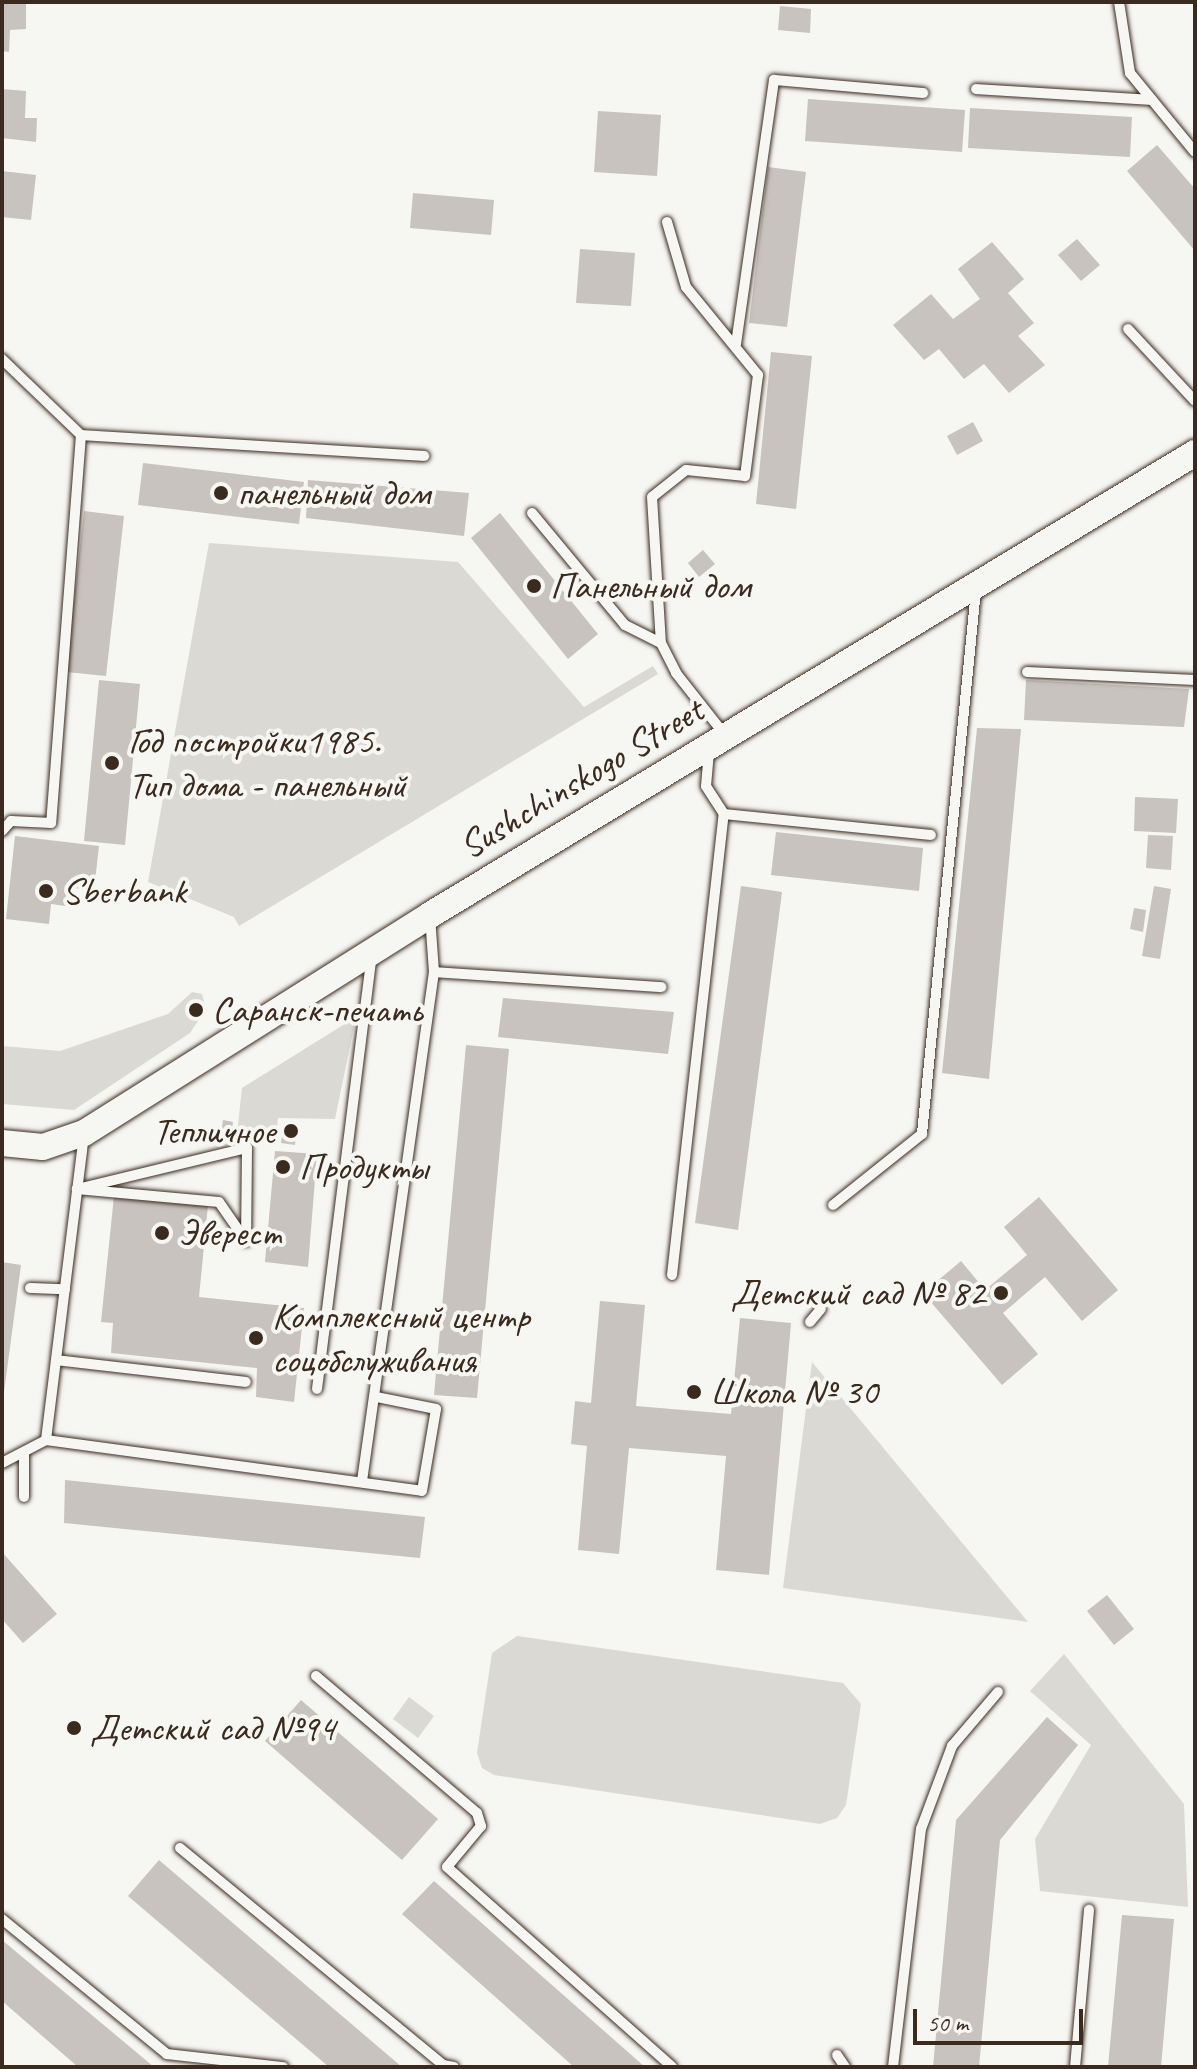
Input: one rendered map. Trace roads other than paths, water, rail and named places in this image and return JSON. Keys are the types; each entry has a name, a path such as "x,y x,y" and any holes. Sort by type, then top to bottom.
{"street":[{"name":"Sushchinskogo Street","path":"2,1143 43,1147 84,1133 430,915 1195,453"}],"lane":[{"path":"1119,2 1130,73 1195,152"},
{"path":"736,344 774,80 923,93"},
{"path":"976,89 1152,100"},
{"path":"667,222 686,287 736,344 758,375 745,476 686,470 652,497 661,643 717,740 706,786 724,814 672,1275"},
{"path":"1128,329 1195,401"},
{"path":"2,359 81,435 424,456"},
{"path":"2,831 11,821 51,823 81,435"},
{"path":"532,513 625,625 661,643"},
{"path":"833,1205 922,1134 976,584"},
{"path":"1027,672 1195,680"},
{"path":"724,814 931,835"},
{"path":"362,1481 377,1397 434,972 430,915"},
{"path":"317,1389 372,953"},
{"path":"434,972 662,987"},
{"path":"46,1440 84,1133"},
{"path":"247,1148 246,1241 219,1202 77,1189 247,1148"},
{"path":"30,1288 65,1289"},
{"path":"810,1322 821,1309"},
{"path":"56,1360 246,1382"},
{"path":"2,1463 46,1440 422,1491 436,1409 377,1397"},
{"path":"24,1452 24,1497"},
{"path":"316,1676 477,1813 481,1826 447,1867 672,2067"},
{"path":"893,2067 921,1829 952,1746 998,1692"},
{"path":"180,1848 443,2065 454,2067"},
{"path":"1075,2067 1089,1910"},
{"path":"2,1919 167,2054 283,2067"},
{"path":"837,2055 845,2067"}],"place":[{"name":"панельный дом","path":"221,493"},
{"name":"Панельный дом","path":"534,586"},
{"name":"Год постройки1985. Тип дома - панельный","path":"112,763"},
{"name":"Sberbank","path":"46,891"},
{"name":"Саранск-печать","path":"196,1010"},
{"name":"Тепличное","path":"291,1131"},
{"name":"Продукты","path":"283,1167"},
{"name":"Эверест","path":"162,1233"},
{"name":"Детский сад № 82","path":"1001,1293"},
{"name":"Комплексный центр соцобслуживания","path":"256,1338"},
{"name":"Школа № 30","path":"694,1392"},
{"name":"Детский сад №94","path":"74,1728"}]}
